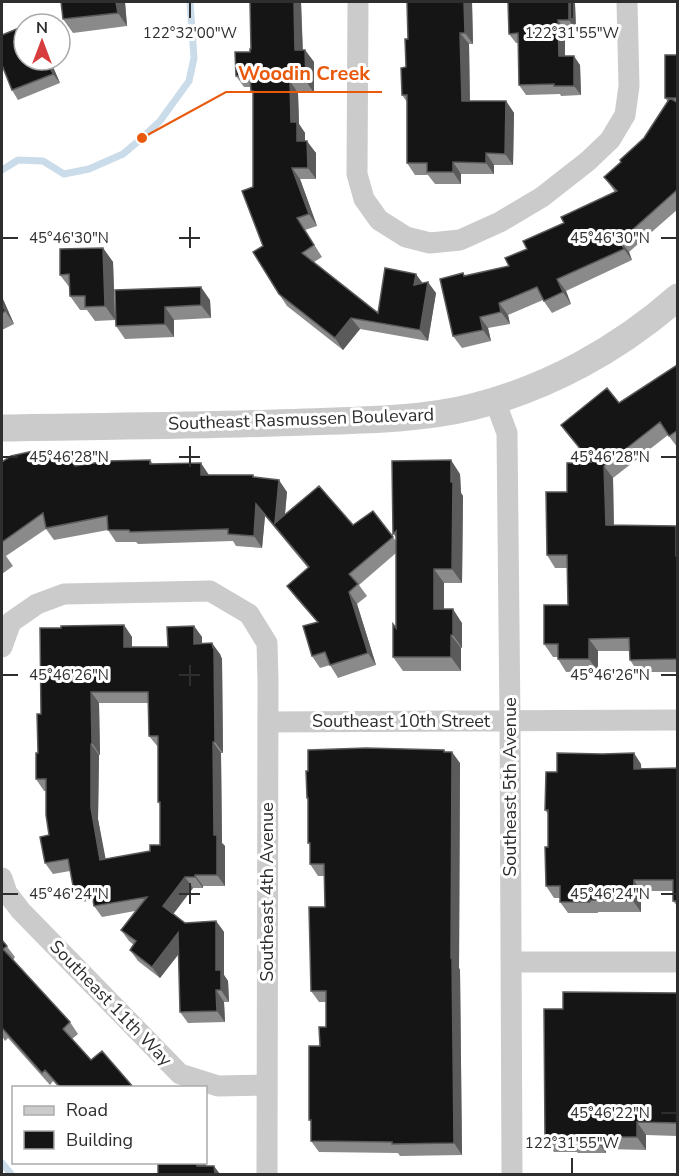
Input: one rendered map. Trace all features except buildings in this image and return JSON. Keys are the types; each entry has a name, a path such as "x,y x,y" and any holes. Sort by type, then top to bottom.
{"street":[{"path":"358,2 357,174 364,199 379,220 406,237 430,243 460,240 500,222 542,197 588,162 610,140 625,116 629,86 627,2"},
{"name":"Southeast Rasmussen Boulevard","path":"2,428 276,423 442,413 495,401 564,374 625,338 678,297"},
{"name":"Southeast 5th Avenue","path":"495,401 507,434 512,1174"},
{"name":"Southeast 4th Avenue","path":"2,646 11,622 37,604 64,594 210,591 249,614 267,643 267,1174"},
{"name":"Southeast 10th Street","path":"268,722 678,720"},
{"name":"Southeast 11th Way","path":"4,886 21,911 180,1074 218,1086 266,1085"},
{"path":"511,962 678,962"}],"waterway":[{"path":"2,170 18,160 43,161 64,174 89,169 123,154 142,138 160,121 189,81 194,58 190,2"},
{"path":"2,1163 11,1174"}],"place":[{"name":"Woodin Creek","path":"142,138"}]}
